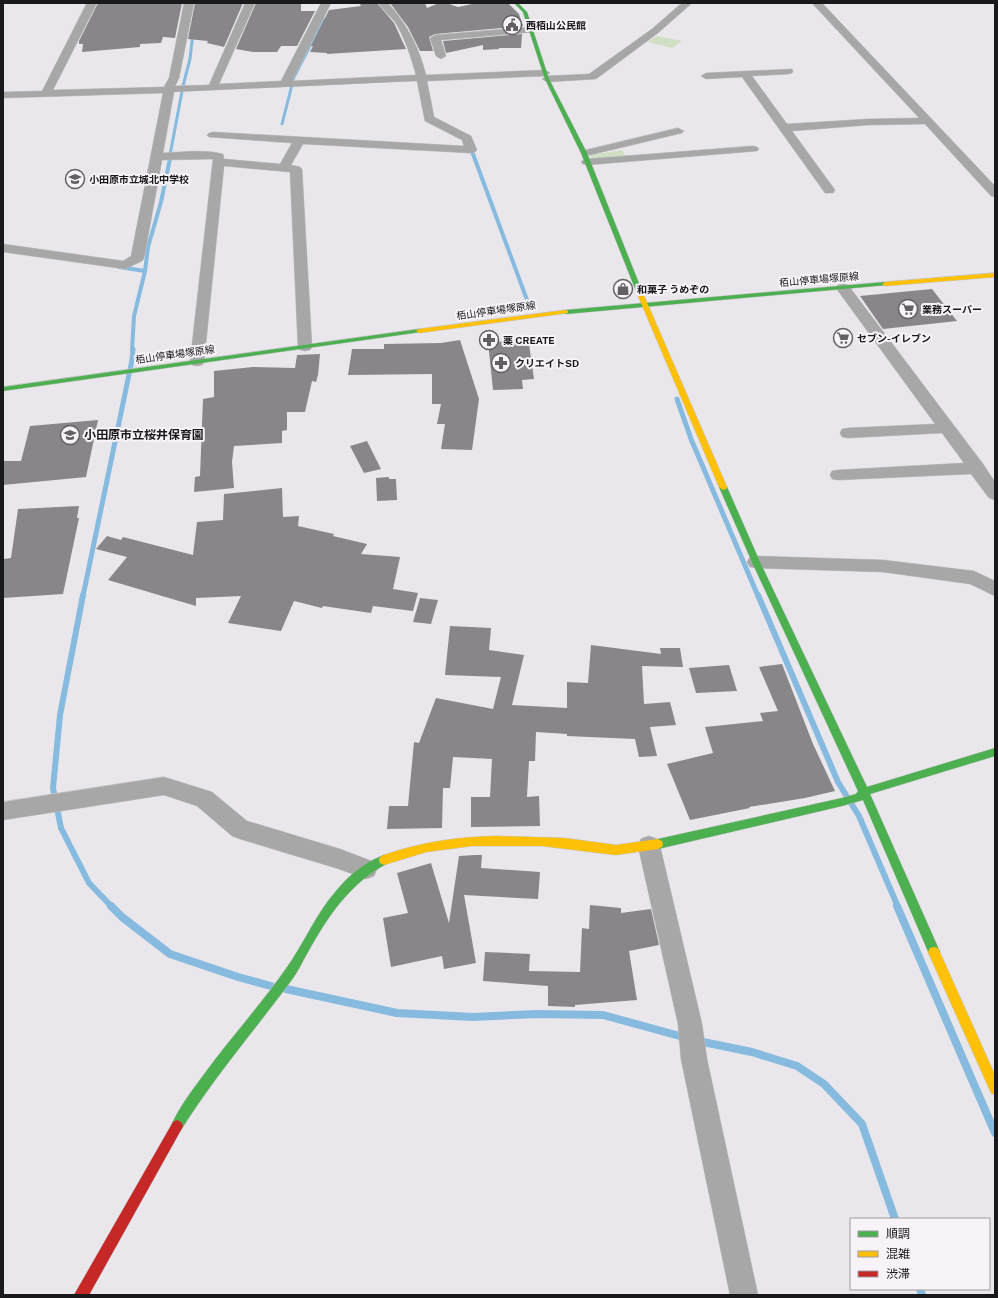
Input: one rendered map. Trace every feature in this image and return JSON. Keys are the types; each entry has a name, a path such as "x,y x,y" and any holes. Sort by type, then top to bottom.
{"street":[{"path":"46,94 92,3"},
{"path":"4,252 125,265 137,258 170,84 174,78 189,3"},
{"path":"213,87 250,3"},
{"path":"285,84 326,3"},
{"path":"213,135 471,150 467,138 429,119 423,77 406,35 383,3"},
{"path":"516,3 525,12 546,76 586,158 644,305 756,562 995,1089"},
{"path":"3,95 423,77 592,77 655,31 687,3"},
{"path":"817,3 995,193"},
{"path":"441,56 435,38 531,30"},
{"path":"706,76 788,71"},
{"path":"745,74 829,190"},
{"path":"784,128 868,122 927,121"},
{"path":"586,158 678,131"},
{"path":"284,168 299,140"},
{"path":"586,158 753,149"},
{"path":"157,157 219,156 197,362"},
{"path":"218,162 296,170 305,347"},
{"name":"栢山停車場塚原線","path":"3,388 528,316 995,275"},
{"path":"843,288 995,494"},
{"path":"848,433 946,428"},
{"path":"838,475 976,468"},
{"path":"756,562 883,566 974,578 995,589"},
{"path":"80,1295 102,1254 188,1106 218,1064 288,976 307,942 345,886 376,863 400,853 441,844 497,841 549,843 616,850 649,846 842,802 995,752"},
{"path":"3,811 164,786 204,799 240,829 340,859 366,869"},
{"path":"649,846 690,1024 694,1059 744,1295"}],"green space":[{"path":"657,36 682,41 672,48 648,42"},
{"path":"622,150 626,157 592,160 590,155"}],"building":[{"path":"98,3 182,3 175,38 163,37 161,43 140,44 140,47 82,52 83,44 79,44 79,41"},
{"path":"195,3 243,3 224,47 207,43 208,41 188,39"},
{"path":"256,3 301,3 301,11 315,11 297,46 281,46 277,52 253,52 236,49"},
{"path":"359,3 377,3 394,23 406,49 327,54 310,52 313,46 311,46 329,10 361,6"},
{"path":"390,3 425,3 427,8 439,3 446,3 458,7 477,3 508,3 519,14 523,26 435,34 429,37 433,51 420,51 408,27"},
{"path":"522,34 521,48 483,50 483,45 446,53 443,41"},
{"name":"業務スーパー","path":"932,289 957,321 883,329 860,296"},
{"path":"460,340 479,399 472,450 441,449 445,424 437,424 441,404 432,404 432,374 348,375 352,349 384,349 384,344 441,343"},
{"name":"クリエイトSD","path":"516,341 517,344 529,344 534,379 522,380 523,389 493,390 488,342"},
{"path":"320,354 318,375 316,382 312,381 305,412 287,412 287,430 282,431 282,443 234,446 232,462 234,488 194,492 195,477 200,476 203,399 214,397 214,371 253,367 295,368 297,355"},
{"path":"98,420 86,477 3,485 3,461 21,461 30,426"},
{"path":"367,441 381,469 364,473 350,446"},
{"path":"389,477 389,479 396,479 397,500 377,501 376,478"},
{"path":"282,488 283,517 299,516 298,526 334,534 333,536 367,544 361,554 400,557 393,589 418,593 413,611 373,606 371,613 323,606 322,608 294,601 281,631 228,623 241,596 196,598 196,606 108,580 127,557 96,549 107,536 121,540 123,537 193,555 197,522 223,520 224,494"},
{"path":"79,506 77,518 79,518 63,594 3,598 3,559 11,558 18,509"},
{"path":"420,598 438,600 431,624 413,622"},
{"path":"450,626 491,628 489,650 524,655 512,705 567,708 567,682 588,683 591,645 661,654 660,648 680,648 683,667 642,666 644,704 670,702 676,725 650,727 657,756 639,757 635,739 567,736 567,734 536,732 535,761 529,761 527,797 539,796 540,826 471,827 471,797 490,797 492,759 453,757 450,788 443,788 442,828 387,829 389,806 408,806 414,742 419,743 436,698 493,709 501,677 445,675"},
{"path":"782,664 813,744 835,791 690,820 667,764 713,753 705,727 763,721 760,713 778,711 759,667"},
{"path":"729,665 737,691 696,693 689,668"},
{"path":"482,855 481,868 540,872 538,899 464,895 476,963 444,969 442,956 391,967 383,918 408,913 397,873 431,863 449,923 459,856"},
{"path":"590,905 621,908 621,913 651,909 659,945 629,951 637,1000 575,1005 575,1007 548,1006 548,986 483,981 485,952 530,954 529,971 580,972 582,928 589,929"}],"waterway":[{"path":"282,124 294,77 324,19"},
{"path":"170,155 183,86 190,59 193,32"},
{"path":"466,151 472,152 473,155"},
{"path":"145,271 148,247 161,202 171,154"},
{"path":"473,154 530,308"},
{"path":"119,267 145,271"},
{"path":"132,350 134,316 145,271"},
{"path":"83,596 132,360 133,349"},
{"path":"677,399 691,439 758,596"},
{"path":"83,595 60,715 53,788 61,828 89,883 112,907"},
{"path":"758,595 838,782 859,816 898,907"},
{"path":"897,906 995,1133"},
{"path":"112,907 122,917 170,954 238,977 271,986"},
{"path":"286,989 397,1013 473,1017 537,1014 603,1015 687,1038"},
{"path":"698,1041 752,1052 797,1066 824,1084 862,1124 895,1218"},
{"path":"920,1290 922,1295"}],"traffic: fast":[{"path":"516,3 525,12 547,79 584,153 639,291"},
{"path":"566,312 885,284"},
{"path":"3,389 419,331"},
{"path":"723,487 756,562 864,792 934,952"},
{"path":"658,844 842,802 859,797 864,792 995,752"},
{"path":"177,1126 189,1106 216,1068 290,973 330,906 359,875 384,860"}],"traffic: slow":[{"path":"885,284 995,275"},
{"path":"639,291 723,487"},
{"path":"419,331 566,312"},
{"path":"384,860 426,847 472,841 542,841 609,850 637,848 658,844"},
{"path":"934,952 995,1089"}],"traffic: jam":[{"path":"81,1295 177,1126"}],"place":[{"name":"西栢山公民館","path":"512,25"},
{"name":"小田原市立城北中学校","path":"75,179"},
{"name":"和菓子 うめぞの","path":"623,289"},
{"name":"業務スーパー","path":"908,309"},
{"name":"セブン-イレブン","path":"843,338"},
{"name":"薬 CREATE","path":"489,340"},
{"name":"クリエイトSD","path":"501,363"},
{"name":"小田原市立桜井保育園","path":"70,435"}]}
